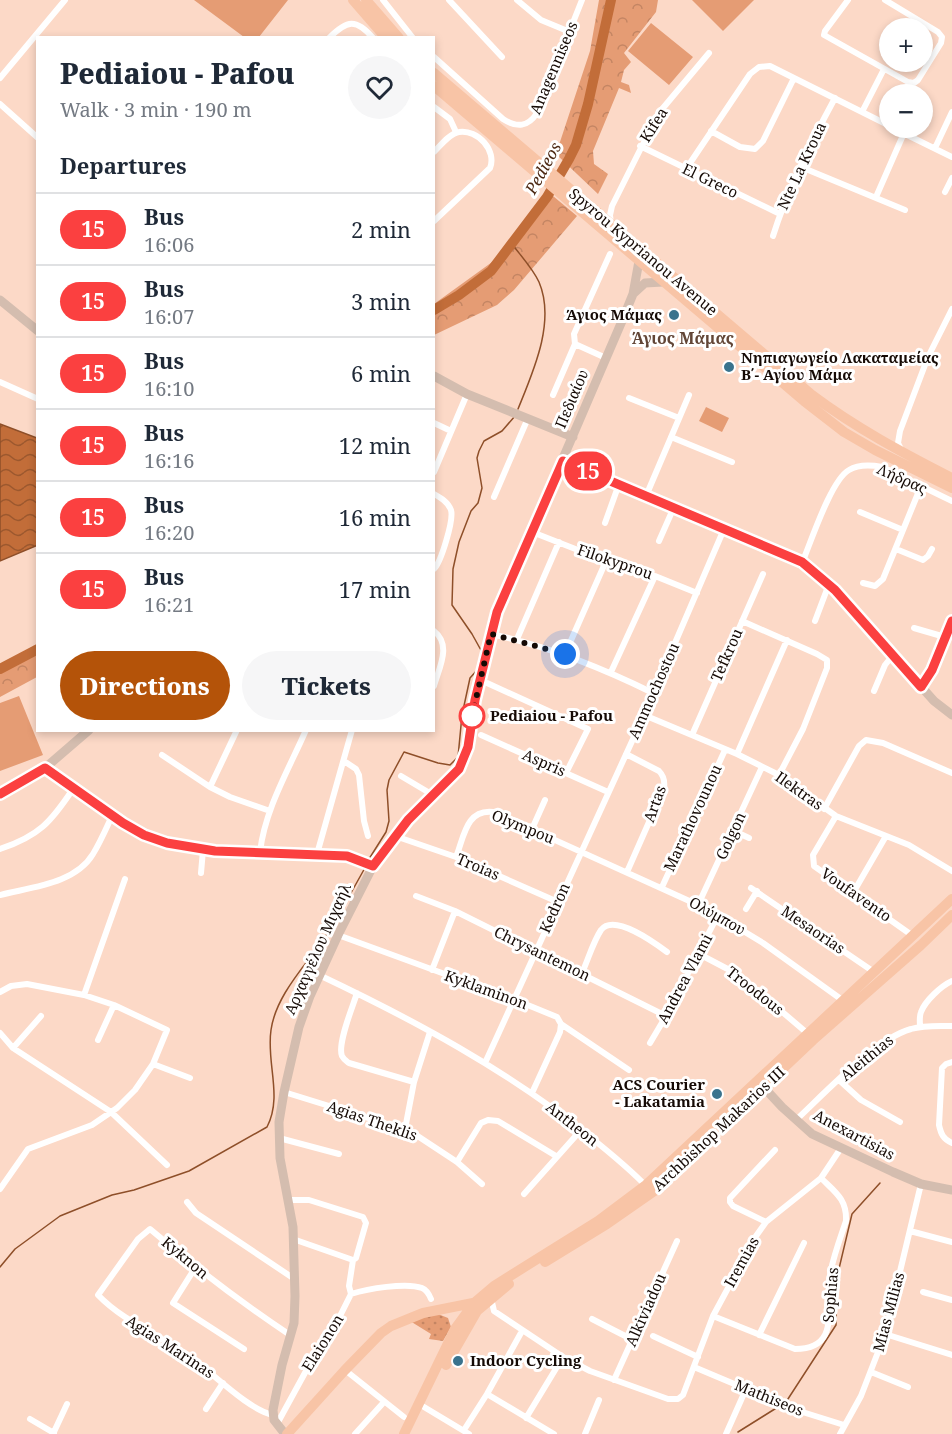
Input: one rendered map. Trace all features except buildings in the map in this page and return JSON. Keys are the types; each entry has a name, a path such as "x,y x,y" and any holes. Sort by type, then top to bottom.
{"main road":[{"path":"353,0 384,36"},
{"path":"366,0 397,36"},
{"name":"Spyrou Kyprianou Avenue","path":"435,74 540,171"},
{"name":"Spyrou Kyprianou Avenue","path":"436,90 611,225 812,395 880,441 952,477"},
{"name":"Spyrou Kyprianou Avenue","path":"588,209 663,282 844,432 952,488"},
{"path":"950,913 952,899"},
{"name":"Archbishop Makarios III","path":"761,1084 807,1033 913,936 950,913"},
{"name":"Archbishop Makarios III","path":"466,1319 491,1297 607,1224 649,1189 761,1084 878,983 950,913"},
{"name":"Archbishop Makarios III","path":"286,1434 345,1370 391,1326 438,1310 474,1302 494,1286 649,1189"},
{"name":"Archbishop Makarios III","path":"466,1319 474,1302"},
{"path":"438,1310 466,1319"},
{"path":"410,1434 466,1319"},
{"path":"404,1434 466,1319"}],"street":[{"path":"0,78 65,0"},
{"path":"383,0 411,36"},
{"path":"449,0 502,57"},
{"path":"517,0 541,20 570,32"},
{"name":"Anagenniseos","path":"435,58 503,119 511,124 522,125 530,122 537,113 582,0"},
{"path":"848,0 824,35 879,66"},
{"path":"885,0 915,18"},
{"path":"331,36 343,26 356,24 364,27 371,36"},
{"path":"933,29 942,37 933,56"},
{"name":"Kifea","path":"612,206 658,114 709,53"},
{"path":"686,169 750,74 764,65 879,120"},
{"path":"862,111 882,72"},
{"path":"890,72 914,83 923,72"},
{"path":"711,131 740,147 755,149 764,141 794,78"},
{"name":"Nte La Kroua","path":"773,236 801,167 835,98"},
{"path":"0,104 36,136"},
{"path":"435,109 450,119 456,132"},
{"path":"935,148 952,112"},
{"path":"435,151 456,132 467,132 488,146 492,157 490,168 435,220"},
{"path":"876,197 902,138"},
{"path":"914,138 952,157"},
{"name":"El Greco","path":"640,146 780,214"},
{"path":"801,167 905,210"},
{"path":"945,192 952,178"},
{"path":"588,209 605,210 612,206"},
{"path":"611,225 612,206"},
{"path":"553,395 575,344 574,334 610,254"},
{"name":"Πεδιαίου","path":"395,836 459,769 464,760 475,700 497,612 633,294 639,261"},
{"path":"633,294 645,283 663,282"},
{"path":"0,300 36,329"},
{"path":"904,454 898,443 900,431 928,357 952,309"},
{"path":"575,344 606,358"},
{"path":"435,377 467,394 573,437"},
{"path":"0,382 36,398"},
{"path":"435,470 467,394"},
{"path":"646,496 689,395"},
{"path":"629,398 679,418"},
{"path":"494,496 528,418"},
{"path":"435,423 451,431"},
{"path":"880,441 891,439 900,431"},
{"path":"671,437 732,462"},
{"path":"563,461 802,562 829,584 934,701 952,715"},
{"name":"Λήδρας","path":"802,562 835,486 843,474 850,470 864,465 882,467 952,501"},
{"path":"605,523 620,484"},
{"path":"863,583 875,586 882,582 921,486"},
{"path":"435,495 447,503 452,518 439,562 435,568"},
{"path":"659,541 674,507"},
{"path":"860,512 903,530"},
{"name":"Ammochostou","path":"581,852 644,715 724,528"},
{"name":"Filokyprou","path":"532,532 697,593"},
{"path":"517,639 559,542"},
{"path":"896,549 923,560 932,549"},
{"path":"565,654 606,561"},
{"name":"Tefkrou","path":"692,735 763,574"},
{"path":"611,672 655,576"},
{"path":"814,621 829,584"},
{"path":"742,621 827,660 827,668 803,729 779,775"},
{"path":"921,687 932,670 952,621"},
{"path":"914,628 945,637"},
{"path":"435,632 442,641 444,652 435,683"},
{"path":"491,634 517,639 565,654 611,672 653,693"},
{"path":"737,754 787,640"},
{"path":"874,691 885,665 893,655"},
{"path":"487,683 588,729 566,773"},
{"name":"Ilektras","path":"644,715 737,754 779,775 836,816 909,845 952,871"},
{"path":"0,794 45,768 87,732"},
{"path":"210,787 236,732"},
{"path":"260,852 262,834 270,811 305,732"},
{"path":"317,854 351,732"},
{"name":"Aspris","path":"481,735 608,792"},
{"path":"824,808 855,752 866,740 883,743 952,773"},
{"name":"Marathovounou","path":"662,887 725,750"},
{"name":"Artas","path":"626,754 659,771 664,783 664,788 627,872"},
{"path":"162,755 210,787 230,797 270,811"},
{"path":"344,761 356,769 359,775 368,836"},
{"name":"Golgon","path":"698,905 762,767"},
{"path":"45,768 112,816 157,840 203,850 347,856 369,864"},
{"path":"401,776 433,795"},
{"path":"0,849 39,832 56,814 73,789"},
{"path":"532,829 545,800"},
{"name":"Olympou","path":"456,857 470,823 480,812 493,812 581,852"},
{"path":"0,895 75,873 93,855 112,816"},
{"name":"Voufavento","path":"836,816 814,852 812,859 817,868 913,936"},
{"path":"734,831 749,838"},
{"name":"Troias","path":"395,836 456,857 558,902"},
{"name":"Αρχαγγέλου Μιχαήλ","path":"275,1420 282,1365 295,1313 293,1239 289,1200 280,1158 280,1111 303,1013 369,864 395,836"},
{"path":"853,893 886,836"},
{"path":"201,873 203,850"},
{"name":"Ολύμπου","path":"581,852 662,887 718,915 763,943 842,1001"},
{"name":"Kedron","path":"485,1063 581,852"},
{"path":"84,995 125,879"},
{"name":"Mesaorias","path":"746,909 754,890 874,972"},
{"name":"Chrysantemon","path":"416,896 455,912 666,1016"},
{"path":"432,970 455,912"},
{"name":"Andrea Vlami","path":"650,1043 718,915"},
{"path":"582,974 601,930 609,926 619,925 626,928 652,940 667,952"},
{"name":"Kyklaminon","path":"338,934 554,1015 561,1024 629,1070"},
{"name":"Troodous","path":"699,954 739,975 807,1033"},
{"path":"319,975 429,1032 414,1082 405,1129"},
{"path":"920,1027 920,1015 925,1005 944,985 952,981"},
{"path":"842,1001 850,1000 869,984 878,983"},
{"path":"0,992 11,986 27,984 84,995 114,1005 167,1030 153,1064 135,1090 111,1112 92,1125 28,1149 0,1190"},
{"path":"357,993 342,1041 342,1056 349,1063 414,1082"},
{"path":"98,1040 114,1005"},
{"path":"14,1048 41,1016"},
{"path":"532,1093 560,1032 561,1024"},
{"name":"Aleithias","path":"796,1120 886,1041 908,1029 952,1026"},
{"name":"Antheon","path":"429,1032 485,1063 532,1093 627,1166 649,1189"},
{"path":"0,1033 14,1048 111,1112 167,1165"},
{"path":"952,1062 942,1068 939,1125 941,1134 952,1143"},
{"path":"153,1064 190,1078"},
{"path":"839,1080 861,1100 900,1122"},
{"name":"Anexartisias","path":"761,1084 813,1134 921,1184 952,1190"},
{"name":"Agias Theklis","path":"284,1092 405,1129 420,1136 457,1162 482,1184"},
{"path":"457,1162 481,1123 488,1120 498,1121 556,1156"},
{"path":"524,1194 581,1130"},
{"path":"279,1138 339,1154"},
{"name":"Iremias","path":"614,1380 668,1399 678,1399 683,1395 713,1316 745,1254 766,1222 820,1178 830,1167 840,1148"},
{"path":"766,1222 733,1206 730,1202 733,1193 775,1149"},
{"name":"Sophias","path":"713,1316 795,1349 808,1349 820,1343 827,1333 830,1322 828,1295 830,1271 846,1221 846,1213 841,1198 820,1178"},
{"name":"Mias Milias","path":"840,1434 861,1396 885,1334 921,1184"},
{"name":"Elaionon","path":"275,1420 337,1322 351,1294 353,1260 356,1258 366,1223 363,1217 309,1200 289,1200"},
{"path":"188,1202 196,1213 293,1278"},
{"name":"Kyknon","path":"98,1295 138,1239 150,1229 195,1268 290,1335"},
{"path":"910,1231 952,1242"},
{"path":"293,1239 353,1260"},
{"name":"Alkiviadou","path":"614,1380 677,1240"},
{"path":"759,1335 804,1244"},
{"path":"195,1268 173,1303 244,1349"},
{"path":"351,1294 380,1287 416,1287 422,1288 431,1299"},
{"path":"923,1292 952,1300"},
{"name":"Agias Marinas","path":"98,1295 112,1310 190,1356 257,1409 275,1420"},
{"path":"491,1297 494,1311 522,1331 563,1358 614,1380"},
{"path":"592,1319 633,1340"},
{"path":"424,1407 467,1432 522,1331"},
{"path":"885,1334 952,1355"},
{"path":"653,1336 698,1356"},
{"path":"526,1418 563,1358"},
{"name":"Mathiseos","path":"694,1367 796,1410 844,1425"},
{"path":"345,1370 404,1418"},
{"path":"871,1372 908,1387"},
{"path":"206,1409 223,1383"},
{"path":"734,1434 726,1432 746,1389"},
{"path":"488,1394 554,1434"},
{"path":"585,1434 599,1400"},
{"path":"355,1434 384,1402"},
{"path":"30,1419 54,1433 67,1404"},
{"path":"275,1420 286,1434"}],"green space":[{"path":"194,0 288,0 260,36 243,36"},
{"path":"599,0 658,0 656,12 624,53 631,62 624,70 621,82 629,85 631,93 619,88 593,151 594,164 608,174 598,194 556,154 590,51"},
{"path":"692,0 754,0 723,31"},
{"path":"651,23 693,57 669,85 628,51"},
{"path":"553,196 577,216 514,290 497,305 435,335 435,303 506,252 514,235 532,214"},
{"path":"706,407 729,418 722,432 699,421"},
{"path":"36,654 36,678 0,697 0,672"},
{"path":"19,696 43,755 0,771 0,703"},
{"path":"438,1314 448,1318 451,1327 443,1341 429,1339 431,1334 410,1321"}],"water":[{"path":"0,424 36,438 36,546 0,561"}],"waterway":[{"name":"Pedieos","path":"435,309 491,271 547,197 569,159 576,145 588,104 611,0"},
{"path":"512,244 539,282 544,297 545,314 544,330 536,363 518,409"},
{"path":"369,859 386,832 389,821 387,790 389,780 404,752 450,765 458,757 462,715 470,678 478,669 482,652 452,605 453,569 459,542 471,511 478,503 482,488 477,458 479,451 484,441 502,431 515,416"},
{"name":"Pedieos","path":"0,669 36,650"},
{"path":"333,925 366,866"},
{"path":"0,1267 15,1249 60,1216 112,1195 189,1171 267,1127 274,1103 270,1042 274,1017 286,991 327,934"},
{"path":"786,1402 836,1325 837,1277 852,1214 880,1183"},
{"path":"738,1432 778,1407"}],"bus line":[{"name":"15","path":"0,794 45,768 123,823 144,835 167,843 215,851 347,856 373,866 408,820 459,769 464,760 468,747 471,717 497,612 563,461 802,562 835,590 921,687 932,670 952,621"}],"place":[{"name":"Άγιος Μάμας","path":"674,315"},
{"name":"Νηπιαγωγείο Λακαταμείας Β΄- Αγίου Μάμα","path":"729,367"},
{"name":"Pediaiou - Pafou","path":"472,716"},
{"name":"ACS Courier - Lakatamia","path":"717,1094"},
{"name":"Indoor Cycling","path":"458,1361"}],"district":[{"name":"Άγιος Μάμας","path":"683,338"}],"route":[{"path":"472,716 491,634 517,639 565,654"}]}
